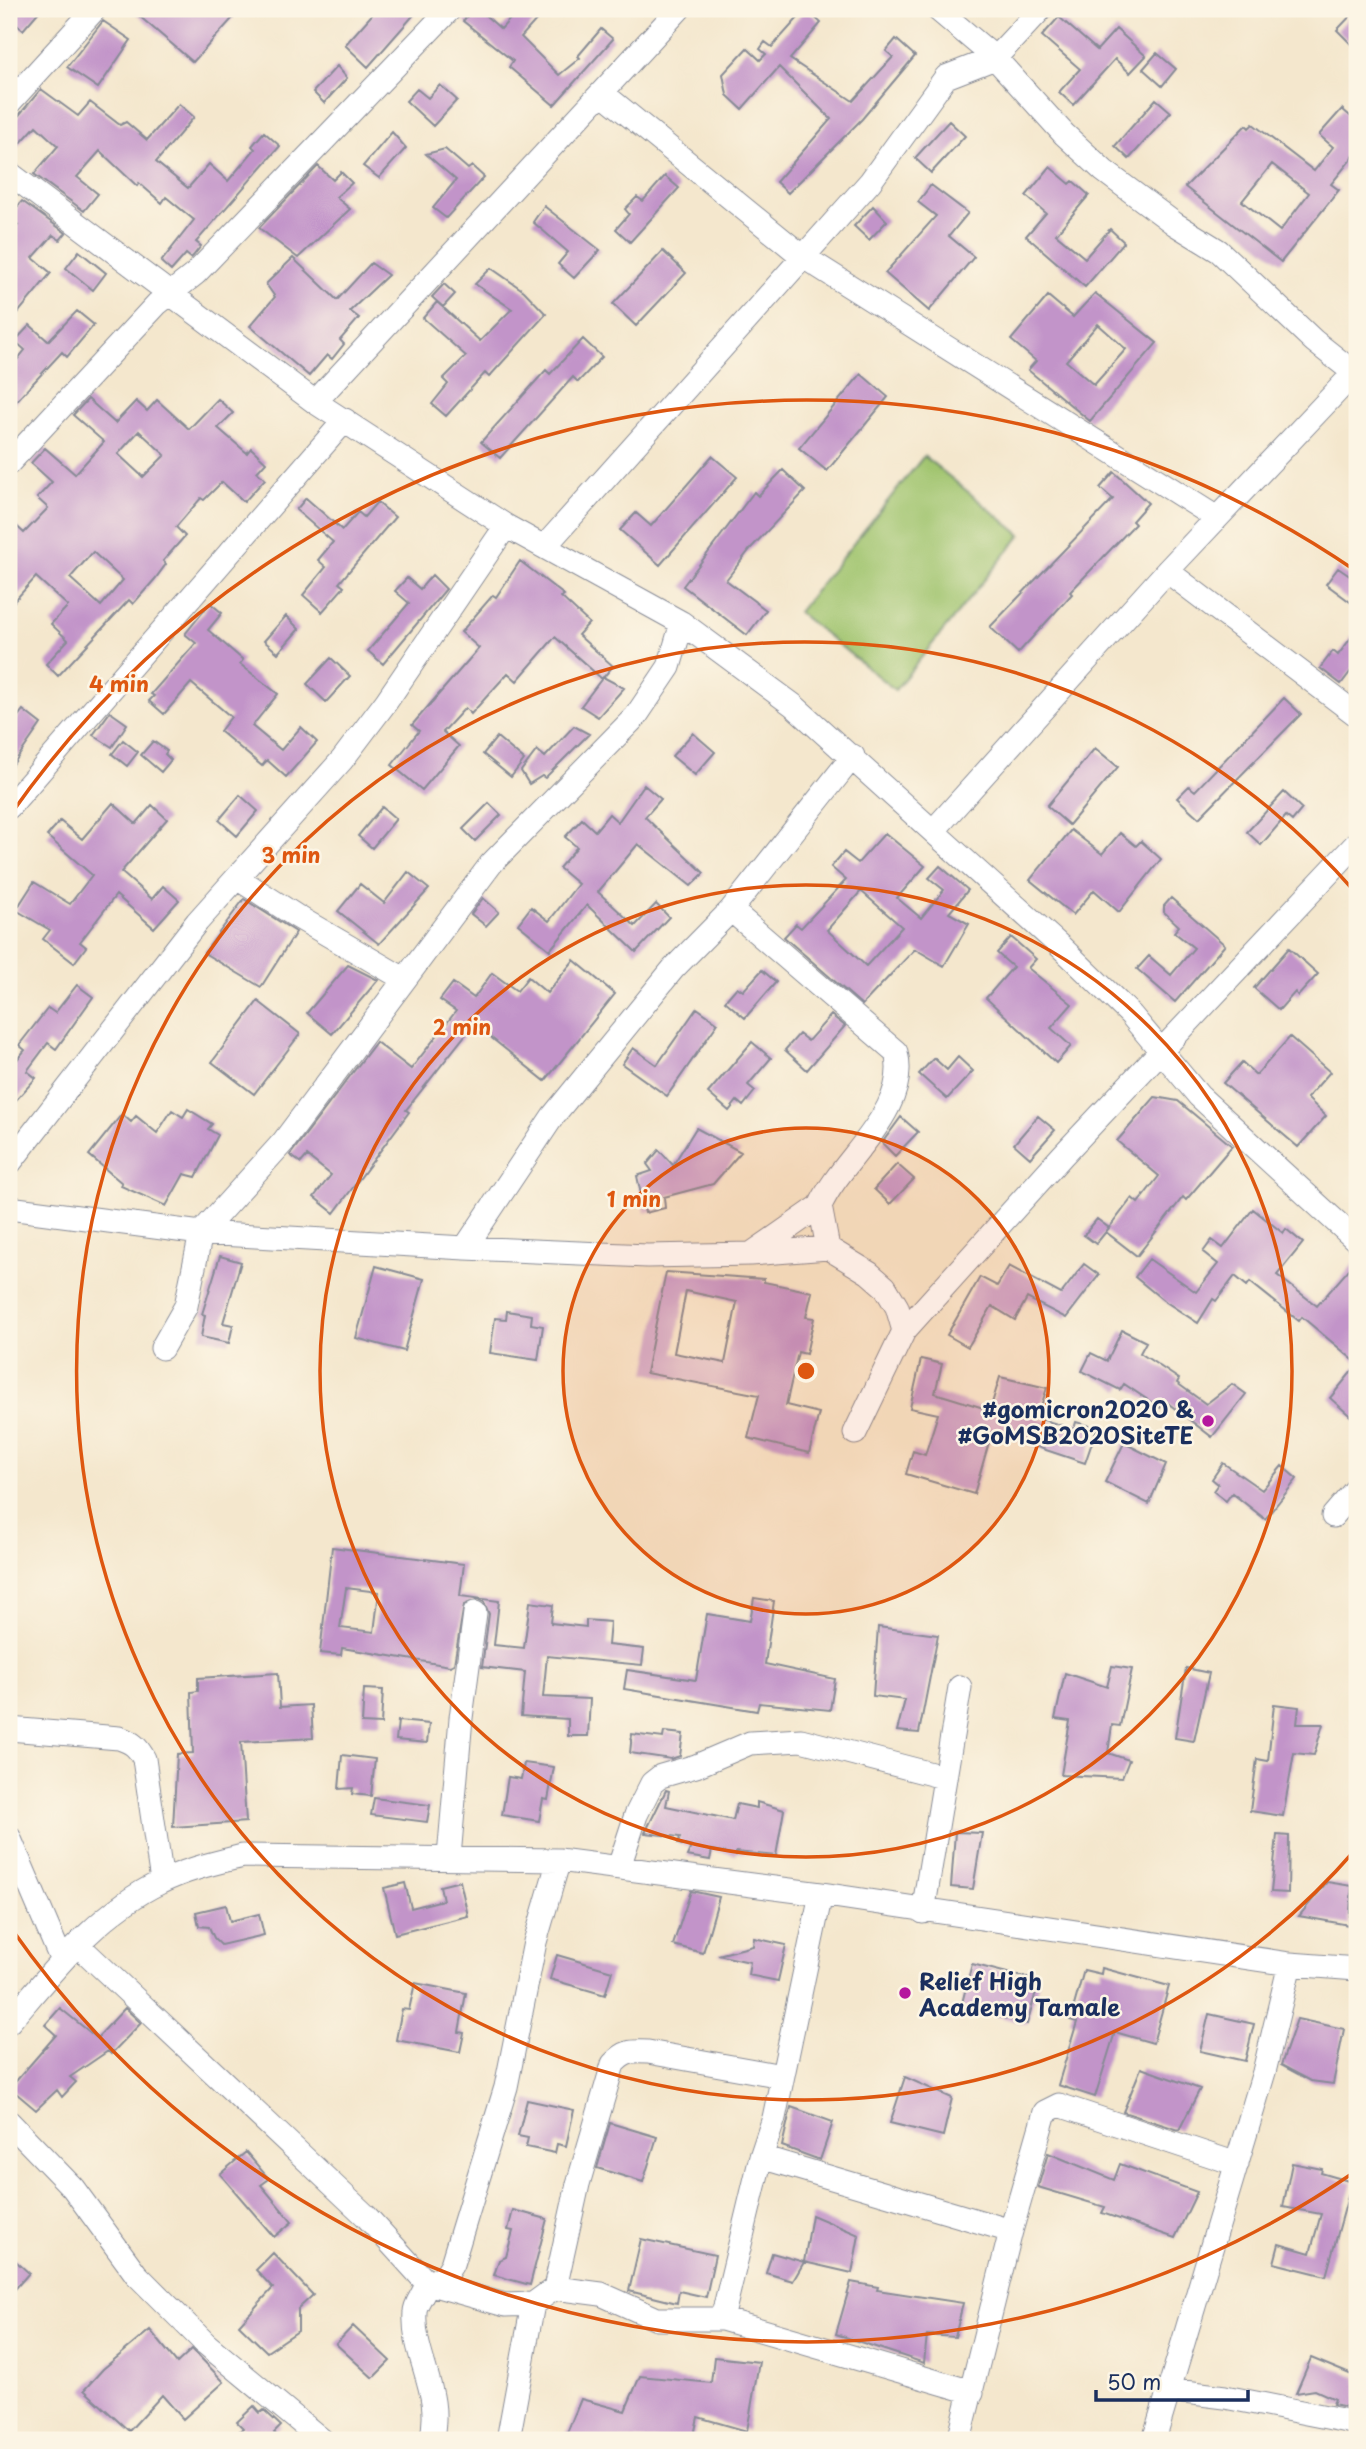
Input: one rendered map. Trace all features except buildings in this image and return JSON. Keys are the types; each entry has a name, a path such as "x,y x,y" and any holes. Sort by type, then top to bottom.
{"street":[{"path":"9,103 95,9"},
{"path":"9,463 169,293 195,274 450,9"},
{"path":"314,402 679,9"},
{"path":"934,831 1167,571 1356,372 1314,341 1219,251 1175,224 1104,170 1064,134 995,58 937,9"},
{"path":"545,545 870,182 946,77 995,58 1041,9"},
{"path":"602,93 802,256 1217,518"},
{"path":"9,173 314,402 506,526 545,545 682,623 793,705 853,756 1112,997 1199,1096 1357,1241"},
{"path":"9,807 345,420"},
{"path":"9,1164 156,973 342,760 386,702 506,526"},
{"path":"1167,571 1357,715"},
{"path":"162,1348 186,1306 201,1233 284,1141 491,864 636,716 669,667 682,623"},
{"path":"465,1248 553,1116 673,969 731,910 853,756"},
{"path":"855,1433 904,1331 1357,843"},
{"path":"237,878 404,979"},
{"path":"731,910 895,1052 899,1067 889,1102 820,1206 751,1254"},
{"path":"820,1206 828,1248"},
{"path":"9,1208 201,1233 465,1248 647,1256 751,1254 828,1248 869,1273 885,1287 897,1307 904,1331"},
{"path":"1333,1517 1357,1488"},
{"path":"449,1857 475,1613"},
{"path":"923,1912 943,1777 960,1687"},
{"path":"9,1728 119,1738 131,1742 140,1751 144,1759 162,1881"},
{"path":"620,1867 636,1815 652,1783 661,1776 696,1766 750,1744 801,1740 943,1777"},
{"path":"9,1837 70,1953 366,2216 427,2283 506,2305 533,2304 555,2288 578,2184 613,2064 622,2054 629,2051 648,2052 782,2076"},
{"path":"9,2022 70,1953 123,1906 162,1881 196,1868 243,1856 559,1860 821,1894 923,1912 1290,1964 1357,1969"},
{"path":"431,2440 436,2421 436,2406 418,2341 414,2310 427,2283 444,2277 452,2264 506,2087 535,1942 559,1860"},
{"path":"722,2319 761,2157 774,2118 821,1894"},
{"path":"1154,2440 1237,2164 1290,1964"},
{"path":"959,2440 1011,2231 1045,2112 1051,2106 1059,2105 1237,2164"},
{"path":"9,2122 73,2188 136,2274 205,2343 322,2440"},
{"path":"761,2157 1011,2231"},
{"path":"555,2288 601,2294 657,2319 722,2319 972,2392"},
{"path":"508,2440 533,2304"},
{"path":"1169,2390 1238,2399 1357,2423"}],"green space":[{"path":"924,456 1021,535 895,690 798,612"}],"place":[{"name":"#gomicron2020 & #GoMSB2020SiteTE","path":"1208,1421"},
{"name":"Relief High Academy Tamale","path":"905,1993"}]}
